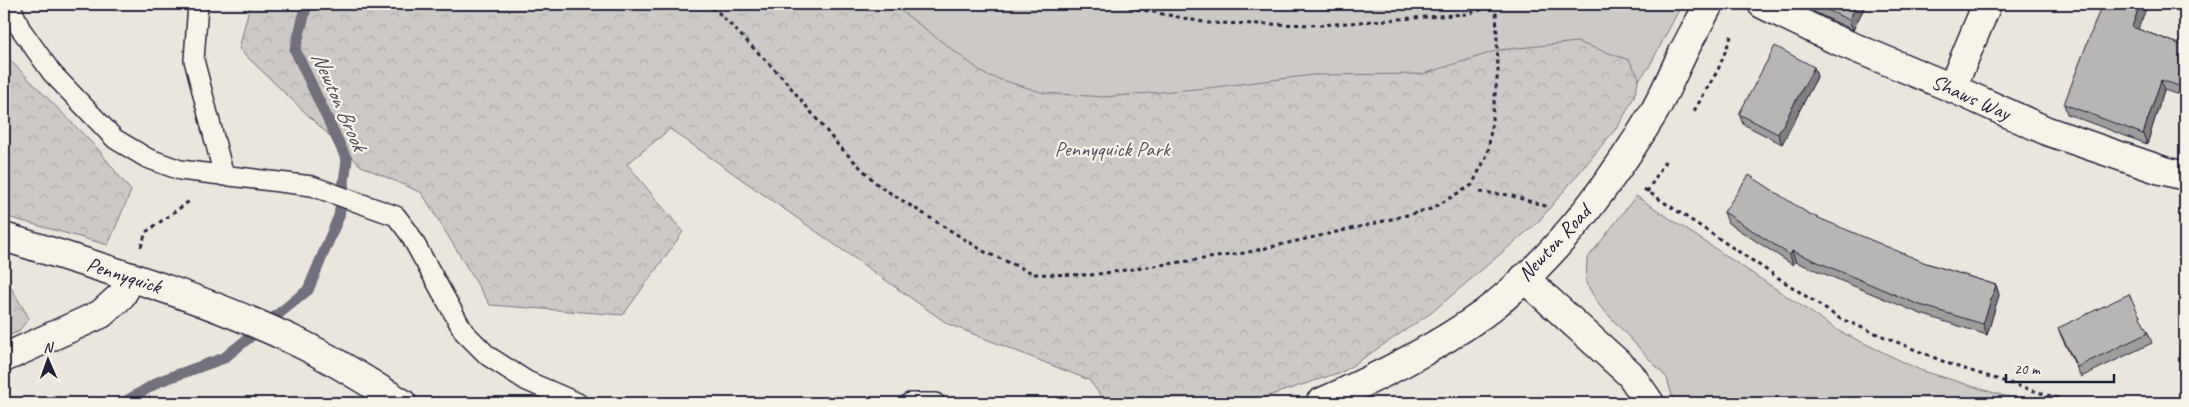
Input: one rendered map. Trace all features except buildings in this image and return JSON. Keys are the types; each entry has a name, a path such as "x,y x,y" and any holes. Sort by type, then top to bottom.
{"street":[{"name":"Newton Road","path":"1320,403 1380,376 1432,346 1483,313 1524,278 1577,223 1620,165 1655,110 1709,4"},
{"name":"Shaws Way","path":"1762,4 1834,39 1952,88 2047,131 2161,170 2185,176"},
{"path":"1952,88 1987,4"},
{"name":"Pennyquick","path":"4,237 132,277 243,318 299,342 360,376 402,403"},
{"path":"4,358 101,314 121,296 132,277"},
{"path":"1524,278 1630,374 1650,403"}],"lane":[{"path":"10,4 20,28 52,73 115,139 147,158 180,170 312,186 396,216 409,233 464,332 488,356 527,381 578,403"},
{"path":"198,4 194,60 224,176"},
{"path":"910,403 935,403"}],"path":[{"path":"704,4 718,12 783,78 838,145 879,186 985,252 1036,274 1091,275 1244,253 1372,224 1431,209 1472,185 1488,153 1498,71 1496,5"},
{"path":"1112,4 1208,23 1321,24 1466,14 1502,4"},
{"path":"1620,165 1647,192 1839,318 1952,365 2073,403"},
{"path":"132,277 146,232 224,176"},
{"path":"1480,192 1509,195 1566,212 1577,223"}],"green space":[{"name":"Pennyquick Park","path":"250,4 892,4 986,75 1044,93 1104,97 1207,88 1313,75 1423,74 1499,50 1577,42 1629,60 1639,77 1634,97 1619,125 1538,222 1431,313 1344,371 1247,403 1106,403 1089,380 948,324 670,129 627,164 683,232 623,315 490,305 422,193 361,166 239,49"},
{"path":"672,4 1682,4 1649,67 1591,141 1516,220"},
{"path":"4,54 97,148 131,191 108,245 4,216"},
{"path":"1636,196 1839,331 1920,370 2027,403 1674,403 1667,378 1599,305 1586,283 1587,259"},
{"path":"4,282 10,286 29,318 18,332 4,337"}],"waterway":[{"name":"Newton Brook","path":"123,403 160,381 224,358 308,290 339,216 347,160 295,50 307,4"}]}
